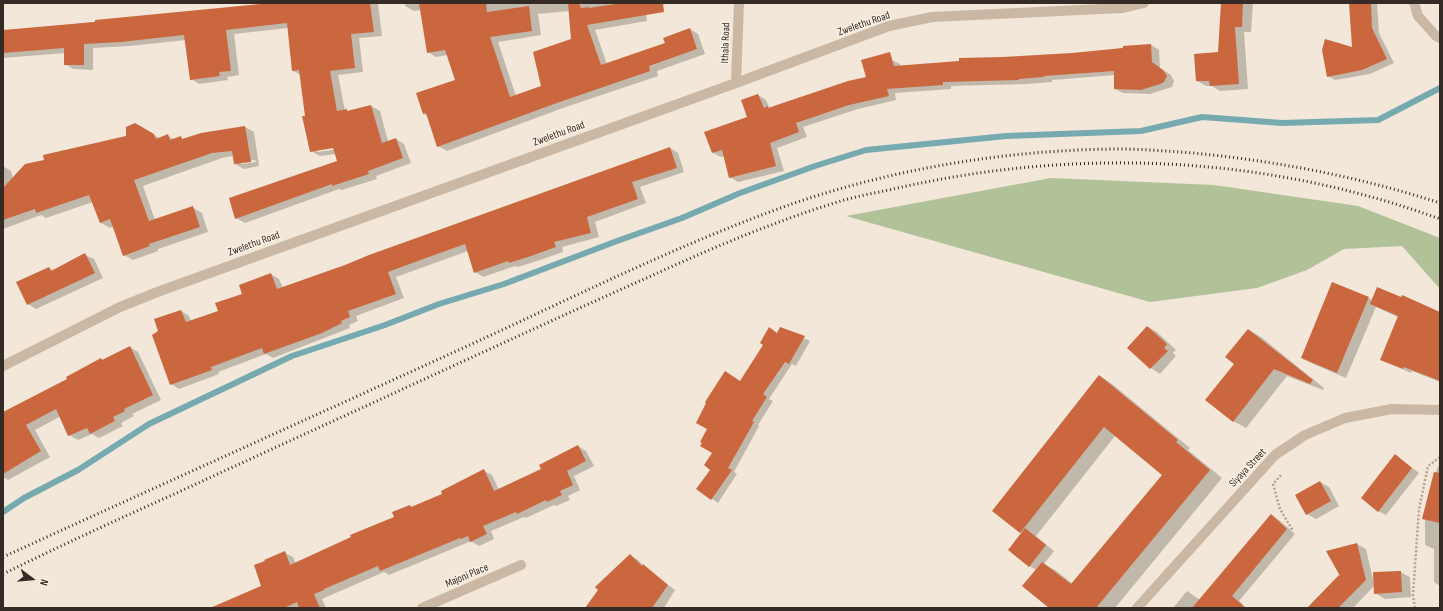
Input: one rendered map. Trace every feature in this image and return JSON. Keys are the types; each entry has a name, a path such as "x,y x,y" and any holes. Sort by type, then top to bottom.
{"street":[{"name":"Ithala Road","path":"736,83 739,3"},
{"name":"Zwelethu Road","path":"3,366 120,307 160,291 736,83 889,26 932,17 1123,8 1144,3"},
{"path":"1414,3 1418,16 1436,36 1440,38"},
{"name":"Siyaya Street","path":"1137,608 1276,455 1305,435 1345,418 1392,410 1440,410"},
{"name":"Majoni Place","path":"422,608 521,565"}],"path":[{"path":"1415,608 1413,595 1419,509 1428,466 1440,457"},
{"path":"1282,474 1273,484 1280,509 1293,531"}],"green space":[{"path":"1051,178 1214,185 1358,206 1440,238 1440,289 1402,246 1344,249 1307,270 1257,288 1150,302 846,216"}],"building":[{"path":"271,3 370,3 374,32 351,34 355,68 330,71 337,111 347,109 347,111 371,105 382,143 396,138 403,158 368,171 369,174 332,186 332,184 235,219 229,198 337,161 333,148 310,152 302,116 305,116 299,70 292,71 287,23 226,30 231,71 219,72 220,76 190,80 184,35 121,42 84,44 84,65 64,65 64,48 3,53 3,30 95,22 95,20"},
{"path":"419,3 486,3 487,12 529,6 532,31 490,37 510,97 541,86 533,52 571,39 568,3 579,3 581,8 589,8 622,3 663,3 664,12 587,25 601,65 665,43 663,38 690,28 697,49 649,66 650,71 437,147 426,113 423,114 416,93 455,80 445,50 427,53"},
{"path":"1221,3 1243,3 1242,27 1235,27 1239,84 1210,86 1209,81 1196,81 1194,54 1218,52"},
{"path":"1349,3 1371,3 1372,28 1387,59 1362,70 1327,77 1322,50 1325,39 1352,47"},
{"path":"1151,44 1152,62 1163,70 1167,76 1164,82 1160,84 1141,90 1114,89 1114,71 1044,76 1019,80 943,82 943,85 887,89 889,96 849,105 796,123 799,132 770,143 776,166 729,178 722,150 712,153 704,132 747,117 741,100 758,94 764,108 768,106 768,108 848,81 866,77 861,60 890,52 894,66 959,61 959,58 1072,53"},
{"path":"135,123 154,134 156,139 168,134 170,140 181,136 182,139 201,133 245,126 251,162 234,164 232,151 212,153 134,180 149,221 193,206 200,227 149,244 150,246 123,256 110,219 100,223 89,195 36,213 35,209 3,220 3,188 25,164 44,160 43,155 126,136 126,127"},
{"path":"670,147 677,168 632,182 638,199 587,217 591,233 554,242 556,247 474,273 465,244 426,258 388,272 396,294 348,311 350,317 341,321 342,323 322,333 264,354 262,348 211,367 212,370 170,385 152,335 158,331 154,319 181,310 186,322 218,311 215,303 242,294 239,285 271,273 277,289"},
{"path":"85,253 95,273 27,305 16,282 49,267 51,271"},
{"path":"1332,282 1369,297 1337,373 1301,358"},
{"path":"1377,287 1401,297 1402,295 1440,312 1440,381 1404,367 1403,369 1380,360 1398,316 1370,304"},
{"path":"1147,326 1167,344 1164,348 1168,351 1150,369 1127,348"},
{"path":"769,327 777,333 780,327 805,336 789,364 785,362 763,394 767,397 752,421 754,422 728,468 732,470 711,500 696,489 710,470 704,465 712,453 700,446 702,443 700,442 707,429 696,423 706,403 705,402 725,371 740,381 763,345 760,343"},
{"path":"1248,329 1313,380 1310,384 1274,369 1233,422 1205,400 1234,364 1225,357"},
{"path":"130,346 153,395 124,409 125,411 113,417 115,421 90,434 87,428 68,436 56,409 26,425 41,451 3,474 3,412 67,379 66,377 101,358 102,360"},
{"path":"1099,375 1178,440 1176,442 1210,470 1096,608 1049,608 1022,586 1042,562 1071,584 1162,475 1104,427 1020,533 992,511"},
{"path":"578,445 586,461 567,471 573,485 560,491 562,495 547,502 546,500 517,514 516,512 483,526 487,534 470,542 468,536 461,539 460,538 380,571 378,566 324,589 314,594 320,608 299,608 297,602 284,608 210,608 261,586 254,565 265,561 264,560 285,551 290,565 351,537 350,535 394,517 392,512 410,505 411,507 442,494 441,491 484,469 494,491 541,469 539,465"},
{"path":"1395,454 1412,468 1378,512 1361,498"},
{"path":"1434,472 1440,473 1440,523 1422,519"},
{"path":"1320,481 1331,501 1306,515 1295,495"},
{"path":"1271,514 1287,529 1232,596 1246,608 1192,608"},
{"path":"1025,528 1046,545 1029,567 1008,550"},
{"path":"1357,543 1366,580 1338,608 1307,608 1339,575 1340,576 1326,551"},
{"path":"630,554 642,566 643,564 668,585 652,608 585,608 598,590 595,587"},
{"path":"1401,571 1402,592 1374,594 1373,572"}],"waterway":[{"path":"3,512 24,498 78,470 149,424 292,356 385,325 439,304 504,284 682,218 740,193 815,166 866,150 1006,136 1141,131 1202,117 1282,123 1378,120 1440,88"}],"railway":[{"path":"3,557 704,238 786,206 866,182 907,172 990,158 1074,150 1135,149 1224,156 1287,165 1379,185 1440,203"},
{"path":"3,574 546,323 722,244 819,208 878,192 958,176 1027,167 1097,163 1166,164 1236,170 1305,181 1373,197 1440,219"}]}
